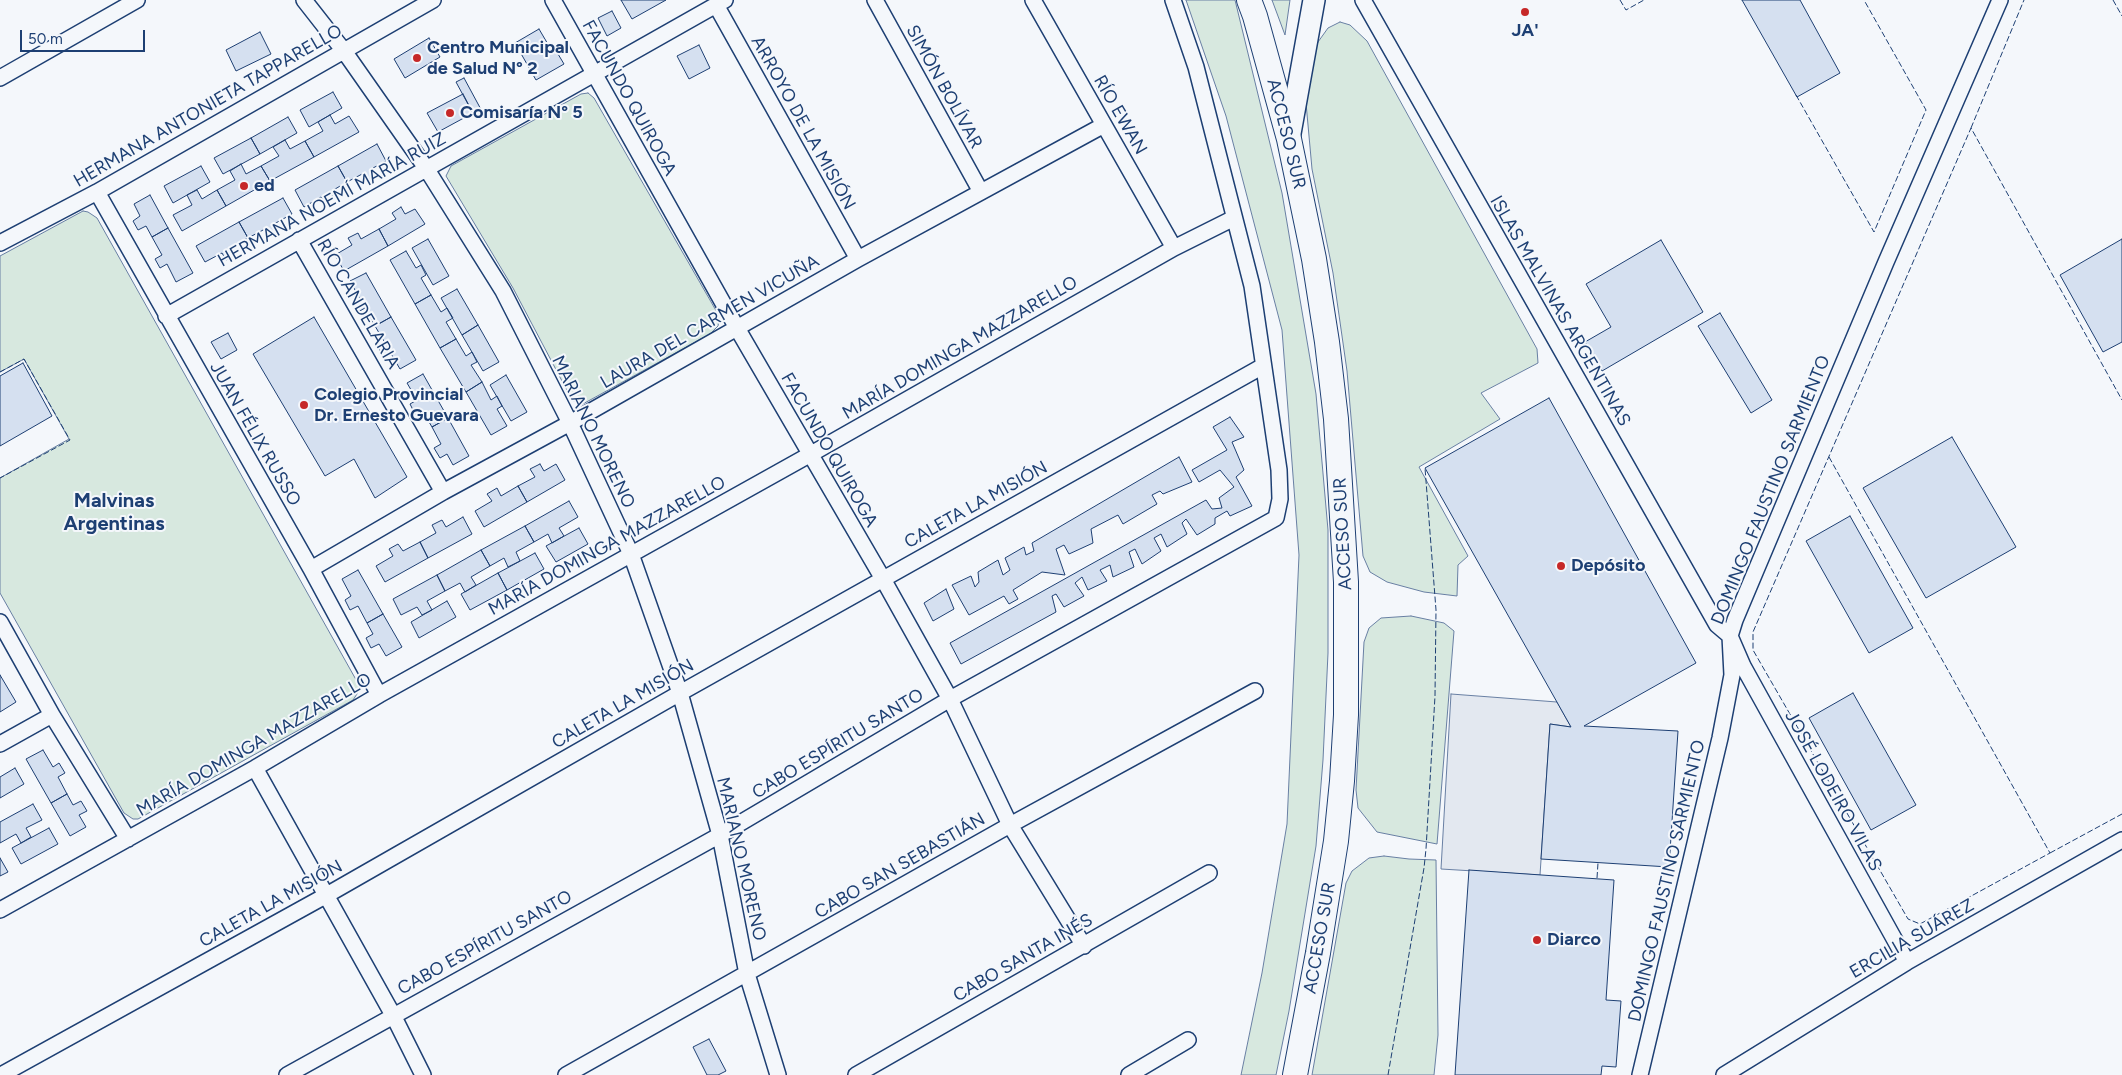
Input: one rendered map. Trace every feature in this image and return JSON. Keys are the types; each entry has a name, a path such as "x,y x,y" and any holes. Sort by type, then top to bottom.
{"main road":[{"name":"ACCESO SUR","path":"1249,0 1289,139 1314,259 1327,342 1336,419 1346,582 1347,651 1342,781 1336,841 1318,953 1295,1075"}],"street":[{"path":"0,78 137,0"},
{"name":"MARIANO MORENO","path":"304,0 344,51 426,168 503,291 570,423 630,554 680,693 720,835 747,974 778,1075"},
{"name":"HERMANA ANTONIETA TAPPARELLO","path":"0,242 97,192 433,0"},
{"name":"FACUNDO QUIROGA","path":"554,0 594,75 737,328 883,579 950,699 1010,825 1084,946"},
{"name":"SIMÓN BOLÍVAR","path":"875,0 981,192"},
{"name":"RÍO EWAN","path":"1033,0 1174,248"},
{"path":"1173,0 1196,66 1252,286 1263,366"},
{"path":"1289,139 1314,0"},
{"name":"ISLAS MALVINAS ARGENTINAS","path":"1363,0 1717,625 1730,636"},
{"name":"DOMINGO FAUSTINO SARMIENTO","path":"1640,1075 1720,738 1732,676 1730,636 1882,271 2000,0"},
{"name":"HERMANA NOEMÍ MARÍA RUIZ","path":"166,316 720,3"},
{"name":"ARROYO DE LA MISIÓN","path":"720,3 858,259"},
{"name":"LAURA DEL CARMEN VICUÑA","path":"311,569 443,492 570,423 858,259 1104,125"},
{"name":"JUAN FÉLIX RUSSO","path":"97,192 311,569 379,695"},
{"name":"MARÍA DOMINGA MAZZARELLO","path":"0,910 255,768 379,695 811,454 1174,248 1234,218"},
{"name":"RÍO CANDELARIA","path":"299,240 443,492"},
{"name":"CABO ESPÍRITU SANTO","path":"287,1075 720,835 950,699 1276,518 1280,499 1279,470 1263,366"},
{"name":"CALETA LA MISIÓN","path":"1,1075 325,896 680,693 1263,366"},
{"path":"0,622 52,715 128,838"},
{"name":"JOSÉ LODEIRO VILAS","path":"1730,636 1743,666 1907,962"},
{"name":"CABO SAN SEBASTIÁN","path":"566,1075 1010,825 1255,691"},
{"path":"0,744 52,715"},
{"path":"255,768 393,1015 422,1075"},
{"name":"ERCILIA SUÁREZ","path":"1724,1075 1907,962 2122,840"},
{"name":"CABO SANTA INÉS","path":"856,1075 1209,873"},
{"path":"1129,1075 1188,1040"}],"shaded area":[{"path":"1186,0 1235,0 1282,193 1316,394 1328,530 1328,653 1323,760 1316,846 1289,1011 1276,1075 1241,1075 1262,973 1287,824 1299,555 1282,330 1226,116"},
{"path":"1272,0 1290,0 1285,35"},
{"path":"1340,22 1350,25 1367,41 1537,349 1538,363 1481,393 1500,419 1419,467 1468,556 1458,565 1457,596 1424,592 1387,582 1370,572 1363,556 1347,371 1333,273 1312,169 1306,103 1307,69 1318,42 1328,28"},
{"path":"588,93 594,98 718,314 719,320 718,326 710,334 581,405 572,400 513,288 446,176 451,166 581,94"},
{"path":"83,211 97,218 359,685 359,691 353,700 138,819 133,819 124,813 0,593 0,478 69,439 24,359 0,372 0,256"},
{"path":"1411,616 1444,623 1454,631 1437,844 1377,832 1358,808 1356,790 1364,642 1369,628 1381,618"},
{"path":"1451,694 1557,702 1571,727 1550,724 1540,875 1441,869"},
{"path":"1384,856 1436,860 1438,1035 1434,1075 1312,1075 1346,883 1352,871 1369,858"}],"building":[{"path":"621,0 666,0 632,19"},
{"path":"1742,0 1800,0 1840,73 1797,97"},
{"path":"612,11 621,28 607,36 598,18"},
{"path":"539,29 549,46 552,44 564,64 536,80 515,43"},
{"path":"260,32 271,54 236,71 226,50"},
{"name":"Centro Municipal de Salud N° 2","path":"429,38 440,57 405,78 394,59"},
{"path":"699,45 710,68 689,79 677,56"},
{"path":"464,78 484,115 476,119 456,82"},
{"path":"333,92 342,108 309,127 300,110"},
{"name":"Comisaría N° 5","path":"463,94 473,113 438,132 427,113"},
{"name":"ed","path":"330,115 335,124 349,116 359,132 314,157 305,141 323,131 318,122"},
{"name":"ed","path":"288,117 297,133 260,154 251,138"},
{"name":"ed","path":"251,138 260,154 223,174 214,158"},
{"name":"ed","path":"285,140 290,149 305,141 314,157 270,181 261,166 279,156 273,147"},
{"path":"377,144 386,161 373,168 377,175 368,180 364,173 347,182 338,166"},
{"name":"ed","path":"241,164 246,174 261,166 270,181 226,206 217,190 235,180 230,171"},
{"name":"ed","path":"201,166 210,182 173,203 164,186"},
{"name":"ed","path":"338,166 347,182 330,192 334,199 325,204 321,197 304,207 295,190"},
{"name":"ed","path":"197,190 202,199 217,190 226,206 182,231 173,215 192,205 187,195"},
{"path":"150,195 168,228 152,237 146,226 138,230 133,221 140,216 134,204"},
{"name":"ed","path":"283,198 292,214 274,224 278,231 269,236 265,229 248,238 239,222"},
{"path":"401,207 405,214 415,209 425,224 388,246 379,229 396,219 392,213"},
{"name":"ed","path":"239,222 248,238 231,247 235,255 226,260 222,253 205,262 196,246"},
{"path":"168,228 193,273 176,282 167,264 160,268 155,259 162,255 152,237"},
{"path":"379,229 388,246 344,271 335,255 352,245 348,238 358,233 361,239"},
{"path":"428,239 449,276 433,285 412,248"},
{"path":"2122,239 2122,342 2103,352 2060,275"},
{"path":"1661,240 1703,312 1602,371 1585,342 1611,327 1586,284"},
{"path":"406,251 416,268 421,265 426,275 421,278 431,295 415,304 390,260"},
{"path":"366,273 391,317 375,326 365,308 358,312 353,303 360,299 350,281"},
{"path":"457,289 478,325 462,335 441,298"},
{"path":"431,295 441,312 447,308 453,318 446,322 456,339 440,348 415,304"},
{"path":"1720,313 1772,400 1751,413 1698,326"},
{"name":"Colegio Provincial Dr. Ernesto Guevara","path":"314,317 407,477 375,498 354,459 325,476 253,354"},
{"path":"391,317 416,360 400,369 390,352 383,356 378,347 385,343 375,326"},
{"path":"478,325 499,362 483,371 462,335"},
{"path":"228,333 237,350 221,359 211,342"},
{"path":"456,339 466,356 472,352 477,362 471,365 482,382 466,392 440,348"},
{"path":"23,363 52,416 0,446 0,376"},
{"path":"423,374 448,418 432,427 422,410 415,414 410,404 417,400 407,383"},
{"path":"506,375 527,412 511,421 490,385"},
{"path":"482,382 491,400 497,396 502,406 497,409 507,426 491,435 466,392"},
{"name":"Depósito","path":"1549,398 1696,663 1584,726 1678,731 1669,867 1541,859 1550,724 1571,727 1425,468"},
{"path":"1230,417 1244,437 1232,442 1244,470 1236,477 1252,506 1230,516 1227,511 1215,518 1215,524 1197,535 1186,519 1182,523 1187,534 1167,547 1161,534 1154,538 1161,551 1142,564 1135,549 1129,552 1134,567 1113,577 1110,565 1100,570 1107,581 1088,590 1082,577 1075,583 1084,596 1064,607 1056,594 1052,596 1056,612 961,664 950,643 1206,500 1212,509 1222,508 1219,498 1234,487 1220,470 1199,482 1192,470 1227,450 1213,427"},
{"path":"448,418 469,456 453,465 447,454 440,458 434,448 441,444 432,427"},
{"path":"1952,437 2016,547 1926,598 1863,488"},
{"path":"1179,457 1192,482 1163,494 1160,491 1152,495 1157,504 1123,524 1118,515 1091,529 1093,543 1069,554 1064,545 1056,549 1065,575 1042,572 1013,590 1018,599 1009,604 1004,596 969,615 952,585 971,576 975,587 979,582 978,572 998,560 1003,575 1010,570 1005,558 1024,547 1026,555 1034,551 1032,543"},
{"path":"540,464 544,471 556,464 565,480 527,502 518,486 535,477 530,469"},
{"path":"518,486 527,502 484,527 475,511 492,501 487,494 497,488 501,496"},
{"path":"569,501 578,517 559,528 564,536 552,543 548,534 534,542 525,526"},
{"path":"1850,516 1913,628 1869,653 1806,541"},
{"path":"463,517 472,534 428,558 420,542 436,533 432,525 442,520 446,527"},
{"path":"525,526 534,542 516,552 520,561 508,567 504,558 490,566 481,550"},
{"path":"579,528 588,544 556,562 546,546"},
{"path":"420,542 428,558 385,582 376,566 393,556 389,549 398,544 403,551"},
{"path":"481,550 490,566 471,577 476,585 465,592 460,583 445,591 437,575"},
{"path":"535,553 544,569 507,590 498,573"},
{"path":"358,570 383,614 367,623 358,606 350,610 345,600 351,596 342,579"},
{"path":"498,573 507,590 470,610 461,594"},
{"path":"437,575 445,591 427,601 432,610 422,615 417,607 401,615 393,599"},
{"path":"946,589 954,609 933,621 924,603"},
{"path":"447,601 456,617 419,638 411,622"},
{"path":"383,614 402,647 386,656 379,644 371,648 366,638 373,634 367,623"},
{"path":"0,675 16,702 0,712"},
{"path":"1853,693 1916,805 1871,830 1809,718"},
{"path":"43,750 53,767 59,763 65,773 58,777 67,794 51,803 26,759"},
{"path":"15,768 24,784 0,798 0,777"},
{"path":"67,794 73,805 81,801 87,811 79,815 86,827 70,836 51,803"},
{"path":"33,804 42,820 26,828 31,837 21,843 16,834 0,843 0,822"},
{"path":"49,828 58,844 21,864 12,848"},
{"path":"0,858 8,872 0,876"},
{"name":"Diarco","path":"1469,870 1614,880 1606,1000 1621,1001 1616,1067 1602,1066 1601,1075 1455,1075"},
{"path":"709,1039 726,1071 718,1075 707,1075 693,1047"}],"fence":[{"path":"1620,0 1626,10 1644,0"},
{"path":"1796,95 1874,232 1926,110 1864,0"},
{"path":"1971,128 2024,0"},
{"path":"2113,0 2122,16"},
{"path":"1829,457 2050,853 1920,924 1908,919 1753,650 1753,632 1971,128 2122,400"},
{"path":"0,372 24,359 70,440 0,478"},
{"path":"1388,1075 1426,849 1435,696 1436,610 1425,468"},
{"path":"2050,853 2122,814"},
{"path":"1597,878 1598,863"}],"place":[{"name":"JA'","path":"1525,12"},
{"name":"Centro Municipal de Salud N° 2","path":"417,58"},
{"name":"Comisaría N° 5","path":"450,113"},
{"name":"ed","path":"244,186"},
{"name":"Colegio Provincial Dr. Ernesto Guevara","path":"304,405"},
{"name":"Depósito","path":"1561,566"},
{"name":"Diarco","path":"1537,940"}],"district":[{"name":"Malvinas Argentinas","path":"114,512"}]}
